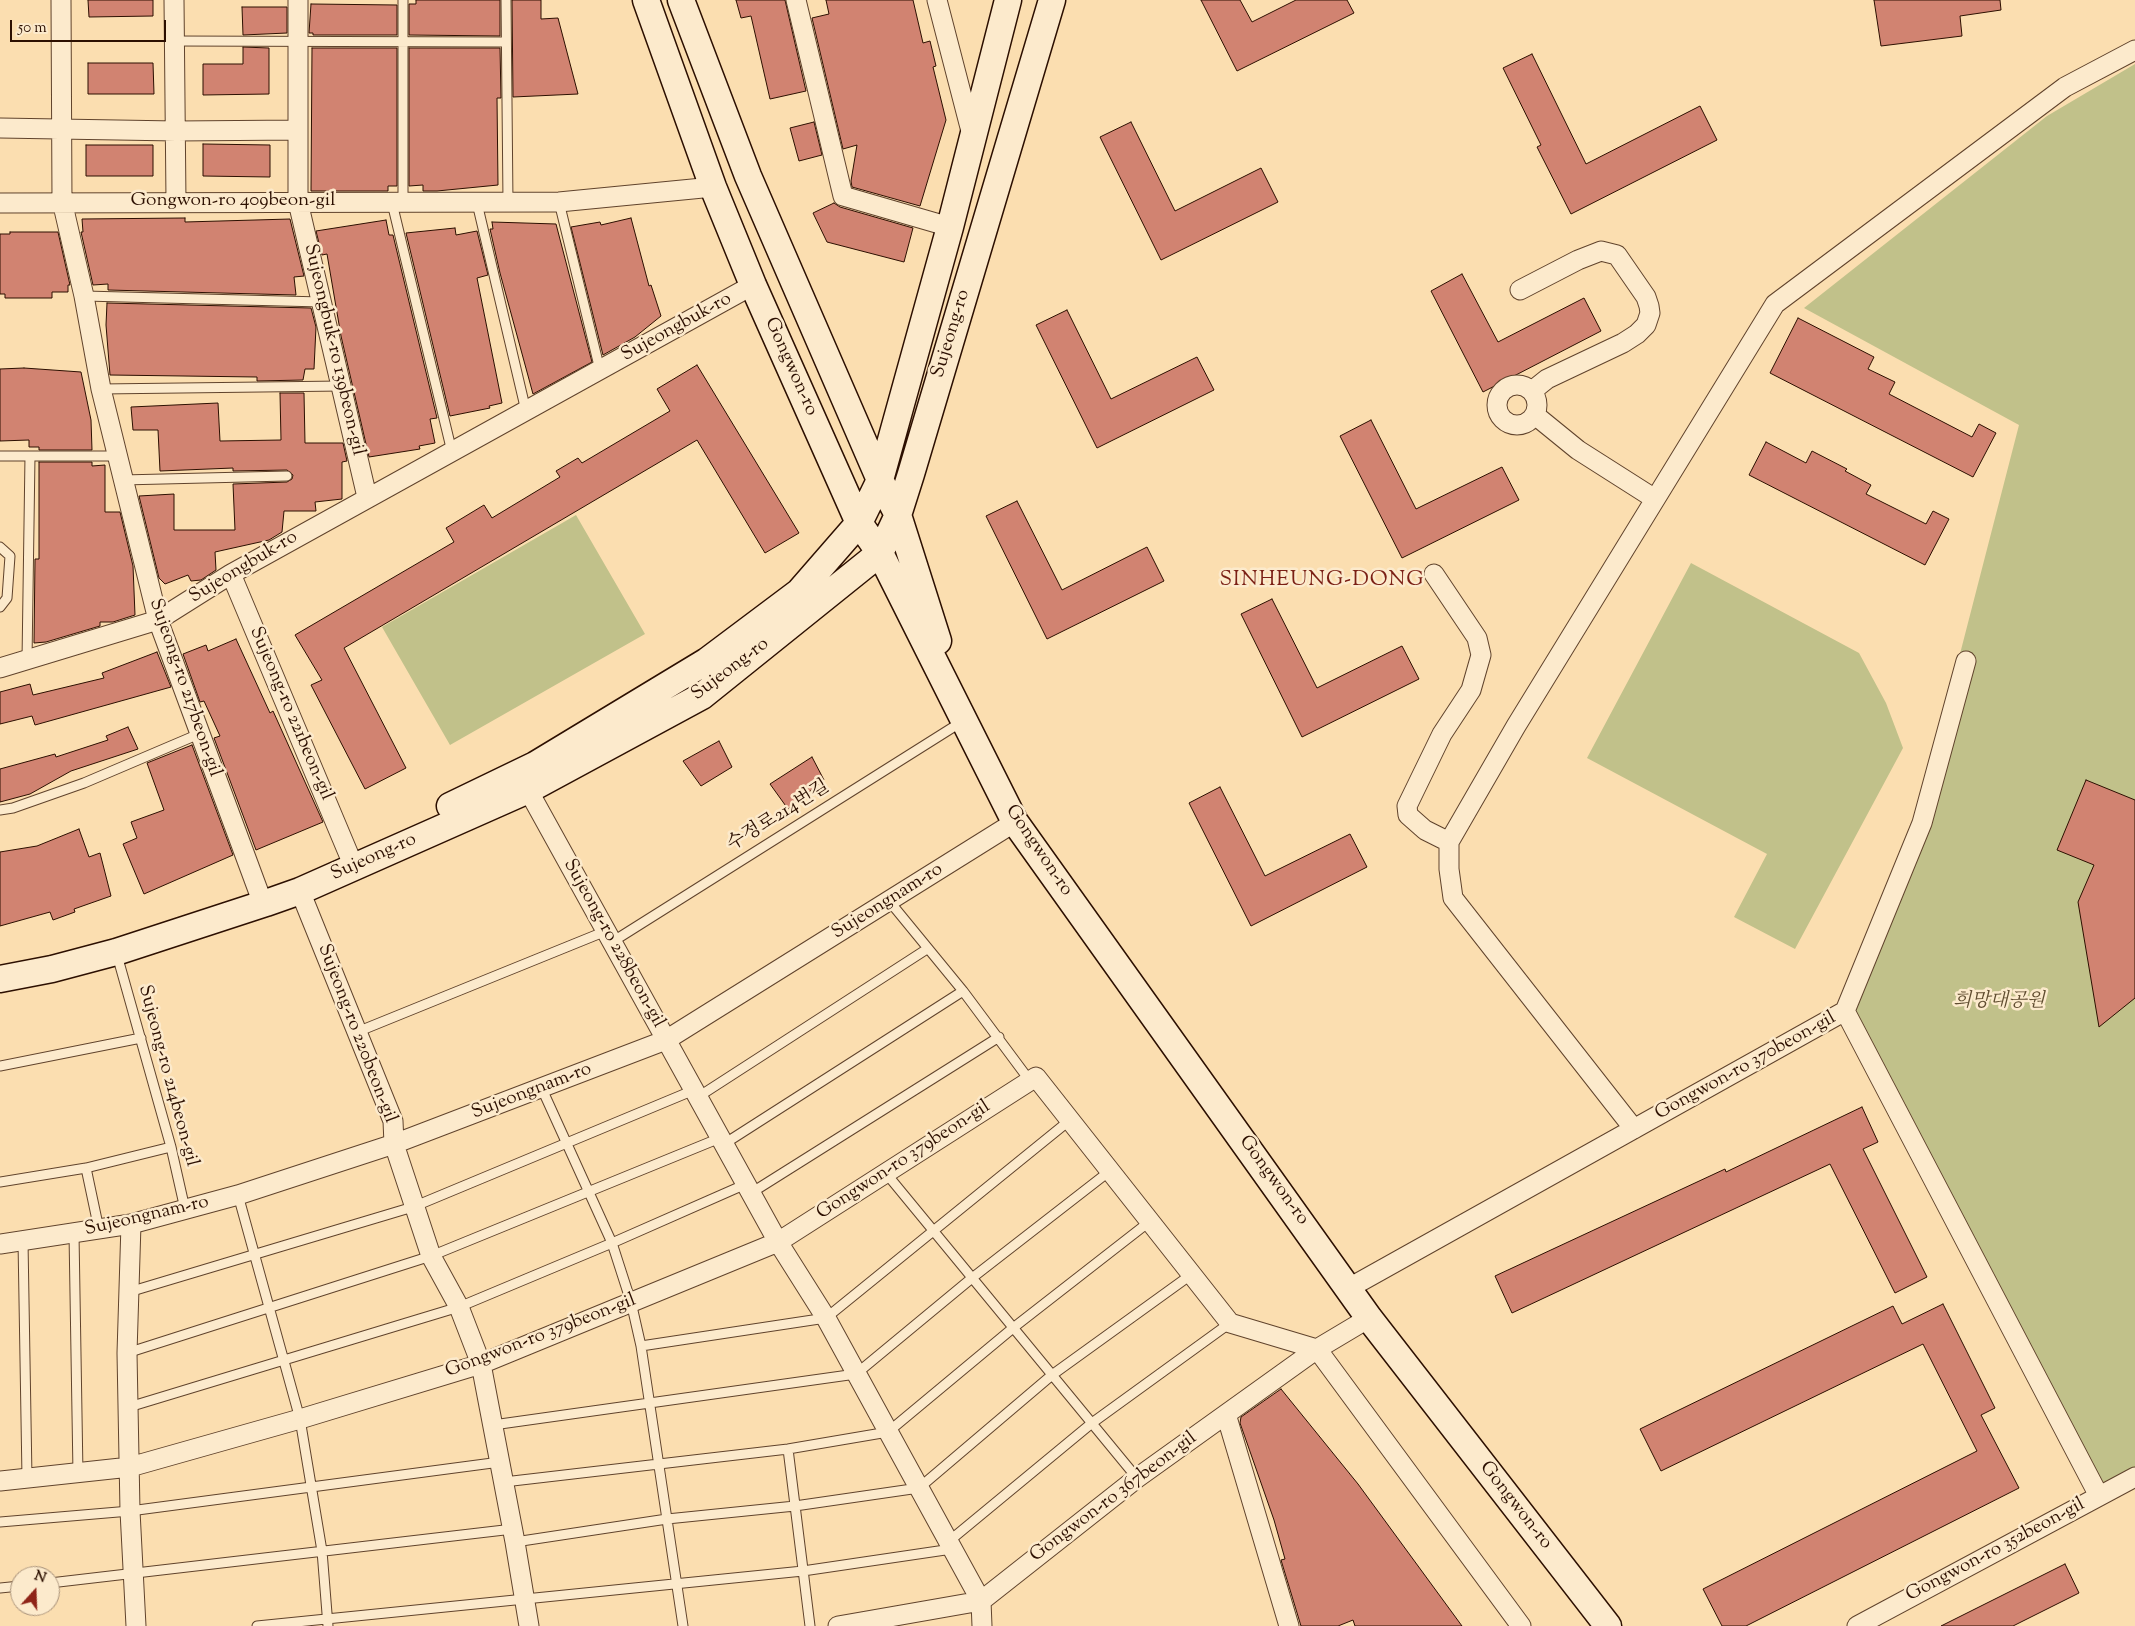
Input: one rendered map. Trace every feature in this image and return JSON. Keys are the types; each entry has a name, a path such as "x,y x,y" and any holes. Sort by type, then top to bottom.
{"main road":[{"name":"Gongwon-ro","path":"646,0 713,187 753,285 859,523 880,553 1015,822 1369,1318 1608,1626"},
{"name":"Gongwon-ro","path":"681,0 748,176 880,480 898,515 963,720"},
{"name":"Sujeong-ro","path":"0,965 32,961 126,936 259,893 350,855 535,765 707,661 799,592 859,523 880,480 950,227 1008,0"},
{"name":"Sujeong-ro","path":"0,978 52,969 116,952 300,891 528,790 702,696 880,553 898,515 1052,0"}],"street":[{"name":"Sujeong-ro 217beon-gil","path":"61,0 62,201 84,296 116,456 158,620 259,893"},
{"path":"174,0 176,202"},
{"name":"Sujeongbuk-ro 139beon-gil","path":"298,0 298,202 367,497"},
{"path":"796,0 843,196 950,227"},
{"path":"937,0 972,135"},
{"path":"1634,1129 1453,898 1449,869 1449,842 1516,726 1775,304 2065,87 2135,50"},
{"path":"0,128 63,127 176,131 298,130"},
{"name":"Gongwon-ro 409beon-gil","path":"0,202 559,202 713,187"},
{"path":"1520,290 1578,260 1601,251 1617,255 1646,297 1650,313 1646,325 1637,334 1623,343 1547,379 1532,391"},
{"name":"Sujeongbuk-ro","path":"0,668 158,620 231,574 367,497 753,285"},
{"path":"1520,385 1532,391 1537,402 1535,415 1518,426 1505,422 1497,410 1498,397 1507,387 1520,385"},
{"path":"1535,415 1578,450 1655,499"},
{"name":"Sujeong-ro 221beon-gil","path":"231,574 350,855"},
{"path":"1434,574 1477,638 1481,655 1471,690 1442,734 1407,806 1408,815 1425,830 1449,842"},
{"name":"Gongwon-ro 370beon-gil","path":"1349,1288 1845,1011 1922,823 1966,661"},
{"name":"Sujeong-ro 228beon-gil","path":"528,790 748,1189 778,1242 826,1318 981,1601"},
{"name":"Sujeongnam-ro","path":"0,1244 131,1224 238,1195 394,1144 666,1040 890,902 1015,822"},
{"name":"Sujeong-ro 220beon-gil","path":"300,891 393,1121 394,1144 413,1207 431,1256 458,1306 481,1364 514,1535 529,1626"},
{"path":"1845,1011 2099,1496"},
{"path":"1033,1079 1111,1170 1230,1323 1317,1349 1521,1626"},
{"name":"Gongwon-ro 379beon-gil","path":"0,1481 130,1467 300,1419 481,1364 778,1242 1033,1079"},
{"path":"131,1224 127,1353 130,1407 130,1511 136,1626"},
{"name":"Gongwon-ro 367beon-gil","path":"838,1626 981,1601 1137,1478 1317,1349 1369,1318"},
{"path":"1226,1414 1289,1626"},
{"name":"Gongwon-ro 352beon-gil","path":"1857,1626 2135,1477"},
{"path":"981,1601 982,1626"}],"lane":[{"path":"403,0 404,42 397,203 452,452"},
{"path":"506,0 508,202"},
{"path":"174,41 506,42"},
{"name":"Sujeongbuk-ro","path":"559,202 600,370"},
{"path":"477,203 526,411"},
{"path":"84,296 322,302"},
{"path":"101,388 342,386"},
{"path":"0,456 116,456"},
{"path":"27,660 30,456"},
{"path":"122,480 286,476"},
{"path":"0,547 10,556 8,598 0,606"},
{"name":"수정로214번길","path":"357,1032 609,936 963,720"},
{"path":"0,810 13,808 84,783 199,734"},
{"path":"890,902 1033,1079"},
{"path":"130,1292 413,1207 696,1093 777,1046 927,949"},
{"name":"Sujeong-ro 214beon-gil","path":"116,952 142,1038 171,1147 185,1209"},
{"path":"127,1353 431,1256 589,1191 722,1141 822,1082 963,991"},
{"path":"0,1066 142,1038"},
{"path":"130,1407 458,1306 748,1189 850,1131 999,1038"},
{"path":"542,1089 612,1243 631,1302 641,1346 683,1626"},
{"path":"641,1346 826,1318 1070,1120"},
{"path":"0,1182 86,1168 171,1147"},
{"path":"86,1168 97,1220 95,1230"},
{"path":"493,1425 856,1374 972,1278 1111,1170"},
{"path":"885,1172 1137,1478"},
{"path":"238,1195 253,1256 285,1360 300,1419 313,1487 322,1551 328,1622"},
{"path":"504,1482 658,1462 788,1449 888,1432 1014,1328 1150,1222"},
{"path":"74,1234 78,1474"},
{"path":"23,1241 27,1478"},
{"path":"60,1582 133,1575 322,1551 514,1535 795,1506 919,1488 1052,1375 1192,1274"},
{"path":"257,1626 328,1622 676,1582 803,1571 950,1545 1092,1424 1230,1323"},
{"path":"788,1449 810,1626"},
{"path":"0,1522 130,1511 500,1462"}],"green space":[{"name":"희망대공원","path":"2135,64 2135,1471 2101,1488 1851,1017 1920,809 2019,425 1804,308 2047,116"},
{"path":"576,515 645,634 450,745 382,627"},
{"path":"1691,563 1859,653 1886,703 1903,748 1795,949 1734,917 1767,854 1587,758"}],"building":[{"path":"88,0 153,0 153,16 89,17"},
{"path":"416,0 500,0 500,36 409,35 409,4 416,4"},
{"path":"512,0 541,0 541,19 558,18 578,94 513,97"},
{"path":"736,0 785,0 806,91 770,99 751,16 741,18"},
{"path":"826,0 913,0 923,43 930,41 936,66 933,67 946,120 920,206 852,187 851,181 857,145 843,149 812,18 829,14"},
{"path":"1201,0 1240,0 1252,22 1296,0 1347,0 1354,13 1237,71"},
{"path":"1874,0 2000,0 2001,10 1960,16 1962,36 1881,46"},
{"path":"311,4 397,5 397,35 313,35 313,33 309,33"},
{"path":"242,7 287,7 287,33 243,35"},
{"path":"243,47 269,48 269,94 203,95 203,64 243,64"},
{"path":"312,48 397,48 397,186 388,186 388,191 311,191"},
{"path":"409,48 500,48 501,98 497,98 498,185 437,191 423,191 423,185 409,186"},
{"path":"1532,54 1586,164 1700,106 1717,140 1571,214 1537,147 1541,145 1503,68"},
{"path":"88,63 153,63 154,94 88,94"},
{"path":"814,122 822,155 799,161 790,128"},
{"path":"1131,122 1175,211 1261,168 1278,202 1161,260 1100,137"},
{"path":"203,144 270,145 270,177 203,176"},
{"path":"86,145 153,145 153,176 86,176"},
{"path":"834,203 840,207 913,228 904,262 827,242 813,213"},
{"path":"185,218 185,222 290,219 304,276 294,277 296,295 108,290 108,284 93,285 81,232 83,232 82,219"},
{"path":"631,218 649,286 651,285 661,316 635,337 603,355 571,227 600,222 601,225"},
{"path":"386,220 389,235 393,235 437,418 430,419 435,443 419,446 420,449 369,457 341,336 327,254 322,255 316,231"},
{"path":"492,222 556,224 592,362 533,394 500,273 490,229 493,229"},
{"path":"455,228 456,235 477,231 488,275 477,278 502,403 489,406 490,408 450,416 406,233"},
{"path":"10,232 58,232 70,285 68,285 68,292 52,292 52,298 5,298 5,294 0,294 0,234 10,234"},
{"path":"1462,274 1498,342 1584,298 1601,331 1483,392 1431,291"},
{"path":"107,303 311,308 316,327 314,369 305,369 303,380 257,381 257,377 110,375 106,325"},
{"path":"1067,310 1111,399 1197,357 1214,390 1097,448 1036,325"},
{"path":"1798,318 1874,357 1868,369 1895,382 1889,394 1972,437 1979,424 1996,433 1973,477 1770,373"},
{"path":"697,365 799,533 765,553 697,440 344,648 406,768 365,789 311,685 322,680 295,635 454,542 446,528 484,505 492,518 560,477 556,471 578,458 582,463 670,411 657,389"},
{"path":"24,368 81,372 91,420 92,450 39,450 39,447 29,447 29,440 0,441 0,369"},
{"path":"280,393 304,393 305,443 343,443 347,461 342,462 342,499 315,502 316,511 284,511 282,532 269,540 215,552 216,570 201,580 191,581 188,575 165,584 159,578 139,496 174,494 174,530 235,530 233,484 287,482 292,479 293,475 287,470 233,471 233,468 160,471 158,430 133,430 131,407 218,403 220,441 281,440"},
{"path":"1371,420 1416,509 1502,467 1519,500 1402,558 1340,436"},
{"path":"1766,442 1806,463 1812,451 1847,469 1845,471 1871,485 1866,494 1926,524 1933,511 1949,519 1925,565 1749,475"},
{"path":"39,462 92,462 92,466 105,465 105,512 120,512 133,566 135,615 113,622 100,622 100,626 46,642 34,643 35,559 39,559"},
{"path":"1017,501 1062,590 1147,547 1164,581 1047,639 986,516"},
{"path":"1272,599 1317,688 1402,646 1419,679 1302,737 1241,614"},
{"path":"236,639 270,713 273,711 323,822 256,850 214,738 220,736 204,701 200,702 183,654 206,645 208,651"},
{"path":"157,652 171,687 35,725 32,716 0,724 0,692 30,684 33,695 104,678 102,673"},
{"path":"128,727 138,749 71,771 30,794 0,802 0,769 55,754 56,757 108,740 106,736"},
{"path":"719,741 732,767 701,786 683,761"},
{"path":"192,745 233,855 144,894 123,844 137,838 131,822 164,810 147,763"},
{"path":"812,757 824,780 788,809 770,784"},
{"path":"2086,780 2135,800 2135,998 2099,1027 2078,902 2094,865 2057,850"},
{"path":"1220,787 1265,876 1350,834 1367,867 1251,926 1189,803"},
{"path":"79,829 89,857 100,853 111,896 74,909 75,912 53,920 50,912 0,926 0,852 37,846"},
{"path":"1862,1107 1878,1142 1863,1149 1927,1277 1895,1293 1830,1164 1512,1313 1495,1276 1725,1169 1726,1172"},
{"path":"1943,1304 1995,1408 1981,1415 2019,1488 1746,1626 1722,1626 1703,1589 1977,1451 1923,1344 1661,1471 1640,1429 1893,1306 1902,1324"},
{"path":"1281,1389 1358,1484 1462,1626 1355,1626 1353,1620 1338,1626 1301,1626 1281,1560 1285,1559 1274,1520 1240,1423 1241,1417"},
{"path":"2065,1564 2079,1593 2013,1626 1941,1626"}],"district":[{"name":"SINHEUNG-DONG","path":"1322,581"}]}
